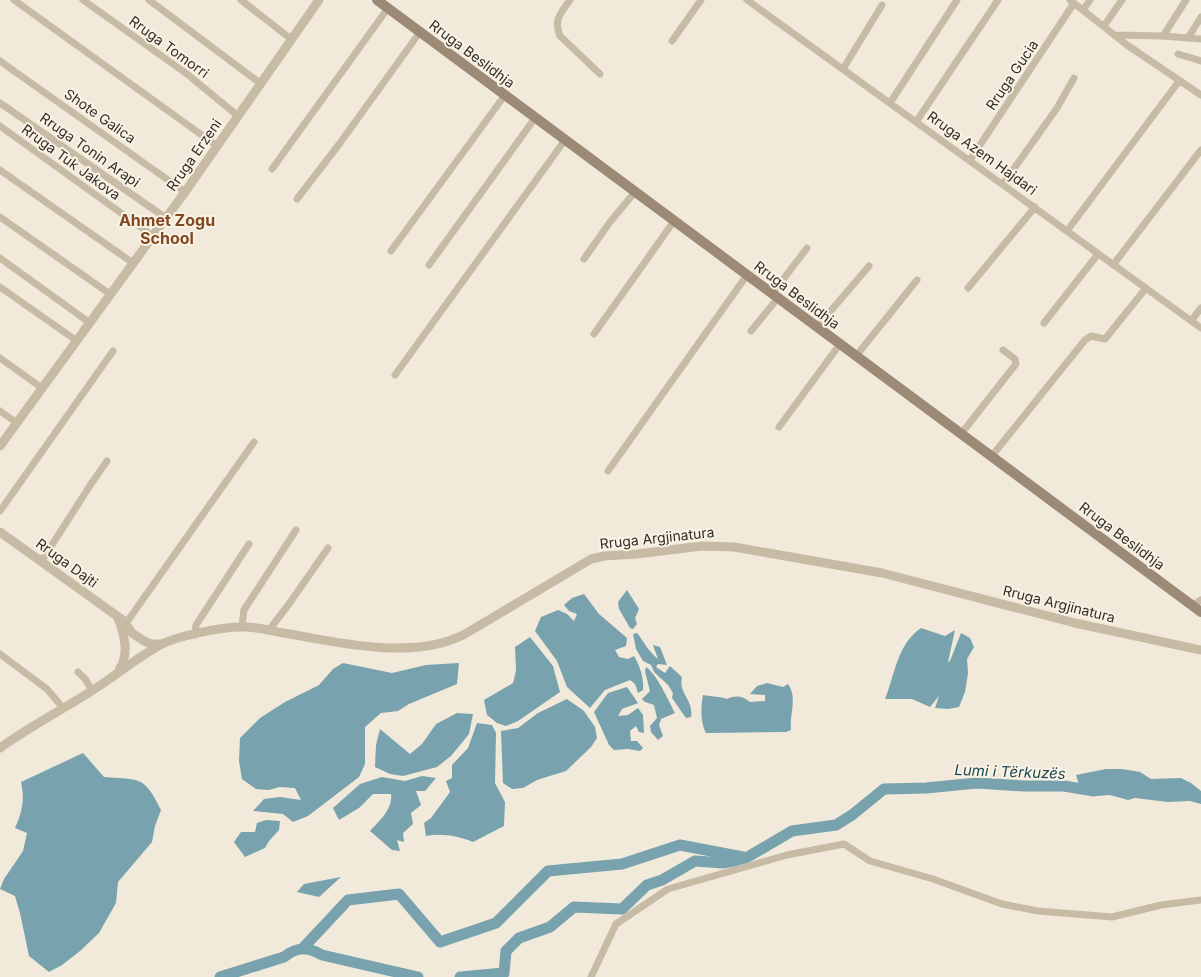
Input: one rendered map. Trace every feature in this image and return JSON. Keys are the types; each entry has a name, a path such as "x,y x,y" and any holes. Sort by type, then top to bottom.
{"main road":[{"name":"Rruga Beslidhja","path":"377,0 991,457 1197,603 1201,612"}],"street":[{"path":"14,0 217,146"},
{"name":"Rruga Tomorri","path":"83,0 187,74 238,116"},
{"path":"149,0 260,83"},
{"path":"240,0 291,39"},
{"name":"Rruga Erzeni","path":"0,446 185,192 319,0"},
{"path":"570,0 556,23 557,31 600,74"},
{"path":"672,41 701,0"},
{"path":"890,103 957,0"},
{"path":"916,122 998,0"},
{"path":"1083,10 1090,0"},
{"path":"1104,26 1122,0"},
{"path":"1163,36 1186,0"},
{"name":"Rruga Azem Hajdari","path":"750,1 1201,328"},
{"path":"1072,2 1114,35 1201,95"},
{"name":"Rruga Gucia","path":"970,160 1072,2"},
{"path":"843,69 882,4"},
{"path":"272,169 388,8"},
{"path":"1188,38 1201,17"},
{"path":"297,199 336,149 420,32"},
{"path":"1114,35 1201,39"},
{"path":"1178,54 1201,61"},
{"name":"Shote Galica","path":"0,61 185,192"},
{"path":"1003,184 1057,108 1074,78"},
{"path":"1067,231 1179,81"},
{"path":"391,251 505,96"},
{"name":"Rruga Tonin Arapi","path":"0,102 166,218"},
{"path":"429,265 535,118"},
{"name":"Rruga Tuk Jakova","path":"0,126 153,236"},
{"path":"395,375 565,140"},
{"path":"1114,265 1201,150"},
{"path":"0,170 133,262"},
{"path":"584,259 610,222 636,192"},
{"path":"968,288 1035,207"},
{"path":"0,217 110,294"},
{"path":"594,334 674,221"},
{"path":"751,331 807,248"},
{"path":"1044,323 1098,254"},
{"path":"0,258 90,323"},
{"path":"817,327 869,266"},
{"path":"608,471 747,275"},
{"path":"856,356 882,321 917,280"},
{"path":"0,287 77,341"},
{"path":"991,457 1086,340 1091,336 1105,339 1146,288"},
{"path":"1191,321 1201,308"},
{"path":"779,427 840,344"},
{"path":"961,434 1016,364 1015,359 1003,350"},
{"path":"0,511 113,351"},
{"path":"0,358 42,388"},
{"path":"0,411 17,423"},
{"path":"118,672 123,665 125,649 121,619 129,619 254,442"},
{"path":"41,562 107,461"},
{"path":"242,626 244,610 296,530"},
{"name":"Rruga Dajti","path":"0,532 121,619 132,633 142,639"},
{"path":"195,634 196,625 203,613 249,544"},
{"name":"Rruga Argjinatura","path":"162,644 195,634 242,626 325,640 398,648 440,644 465,634 591,560 604,556 712,545 763,551 882,573 1075,623 1201,650"},
{"path":"269,630 328,548"},
{"path":"125,649 131,638 142,639 150,644 162,644"},
{"path":"141,657 147,648 142,639"},
{"path":"1,747 30,727 92,691 162,644"},
{"path":"125,649 131,658 141,657"},
{"path":"0,654 47,689 64,708"},
{"path":"78,672 86,680 92,691"},
{"path":"591,977 616,924 668,889 787,855 844,844 870,862 933,879 1002,904 1038,911 1112,917 1161,905 1201,900"}],"water":[{"path":"627,590 639,609 635,618 637,624 633,629 630,628 619,609 618,602"},
{"path":"584,594 599,614 627,638 626,646 615,650 619,657 628,659 634,656 643,681 643,690 638,693 635,684 630,680 605,690 590,708 567,687 557,661 535,631 541,617 558,610 567,614 574,621 577,614 569,611 564,605 572,598"},
{"path":"921,628 945,636 955,630 948,662 961,633 970,638 974,647 967,659 968,673 965,692 959,707 948,709 935,708 939,696 930,707 912,699 885,699 902,651 907,642"},
{"path":"637,633 658,659 653,645 660,647 667,665 658,664 656,667 665,673 670,666 682,677 682,688 690,706 691,717 686,718 672,698 673,693 668,685 654,672 651,665 643,661 636,649 633,634"},
{"path":"530,637 553,666 560,692 518,721 506,726 497,723 487,715 484,700 513,683 516,671 515,647"},
{"path":"343,663 392,673 426,665 459,663 457,684 409,704 398,711 381,713 365,727 365,764 359,777 308,816 293,822 283,814 253,811 264,799 280,797 301,800 295,788 256,789 242,779 239,761 240,738 260,718 285,702 319,685 333,669"},
{"path":"646,667 658,681 675,713 661,719 659,725 663,736 658,740 651,732 650,726 657,718 654,705 642,699 650,691 645,671"},
{"path":"767,683 783,687 788,684 791,689 793,700 791,730 786,732 706,733 701,709 703,695 727,699 739,697 750,702 765,701 765,695 750,694 757,686"},
{"path":"627,687 638,703 622,709 618,716 628,715 638,708 643,715 644,733 639,732 636,726 630,731 631,741 637,741 643,748 640,751 628,749 614,750 609,745 594,712 608,693"},
{"path":"567,699 584,711 595,727 597,738 591,747 566,771 537,780 523,788 512,789 503,783 501,731 518,728 538,713"},
{"path":"457,713 473,714 469,734 451,756 437,767 403,776 390,774 375,767 376,745 380,729 410,754 422,744 436,724"},
{"path":"477,723 492,725 496,733 495,783 505,802 504,826 473,842 450,836 426,836 424,823 431,818 450,792 446,781 452,778 452,765 468,748"},
{"path":"83,753 104,777 133,780 145,785 150,790 161,810 152,842 118,882 116,903 99,933 80,951 49,972 29,956 15,896 0,889 4,879 23,851 27,833 15,828 22,806 21,782"},
{"path":"1106,769 1140,772 1151,779 1181,778 1201,791 1201,804 1190,801 1168,802 1135,798 1128,800 1110,795 1082,794 1076,775"},
{"path":"422,776 436,778 425,791 416,791 421,805 411,813 413,824 403,833 404,842 397,840 400,851 392,850 370,831 388,810 391,794 373,794 359,808 339,820 333,808 360,784 382,777 405,781"},
{"path":"266,820 280,821 279,830 265,848 245,857 234,842 241,832 255,832 257,823"},
{"path":"341,877 319,897 297,892 304,884"}],"waterway":[{"name":"Lumi i Tërkuzës","path":"460,977 504,973 506,951 519,938 550,927 574,907 622,909 647,885 662,880 695,861 723,863 746,858 792,831 836,825 852,815 884,789 926,788 977,783 1064,786 1094,791"},
{"path":"302,949 348,900 399,894 440,942 496,923 548,871 622,864 680,845 743,857"},
{"name":"Lumi i Tërkuzës","path":"220,977 284,957 298,949 312,950 322,955 418,977"}],"district":[{"name":"Ahmet Zogu School","path":"167,229"}]}
